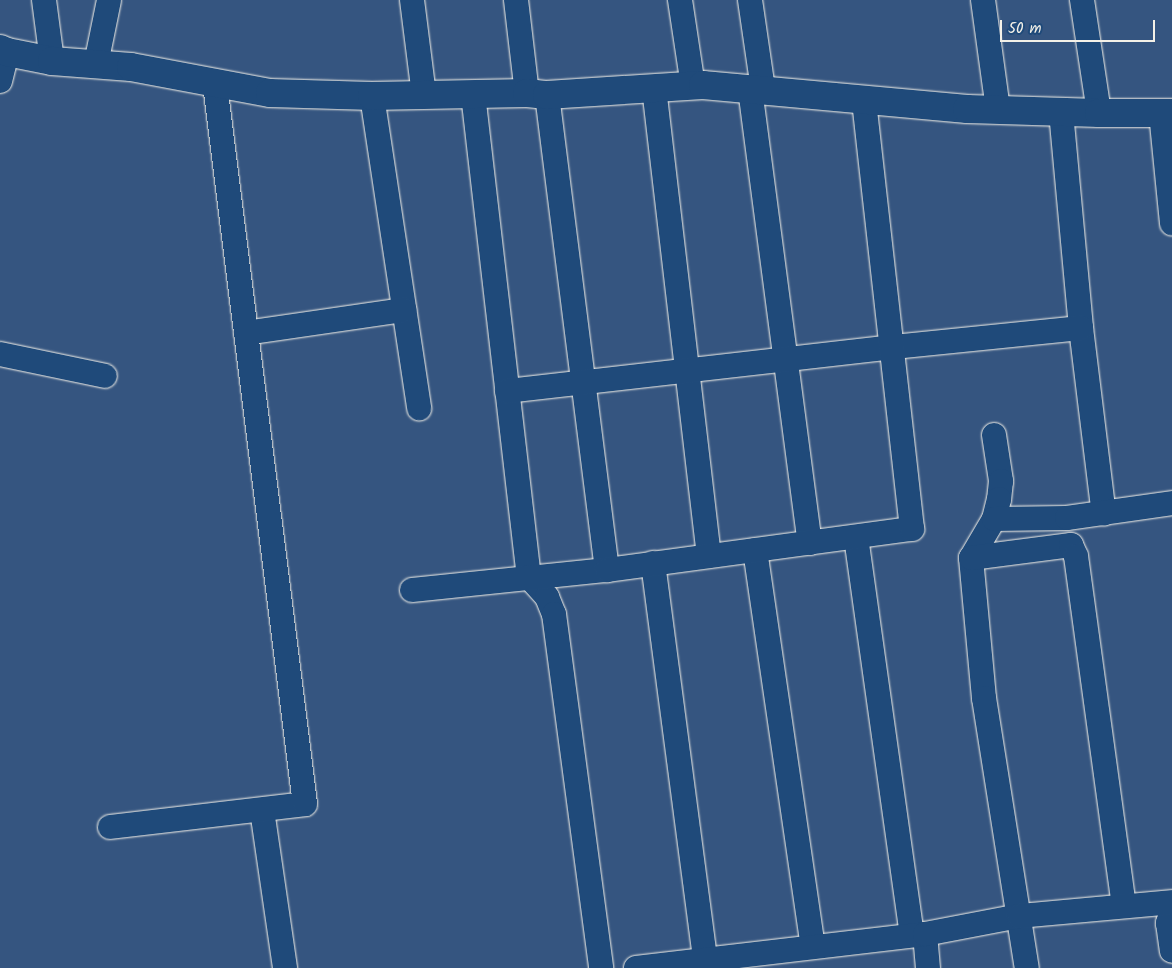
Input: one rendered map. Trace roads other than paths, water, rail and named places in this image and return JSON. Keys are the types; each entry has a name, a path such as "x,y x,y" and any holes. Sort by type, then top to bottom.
{"street":[{"path":"44,0 52,61"},
{"path":"96,64 110,0"},
{"path":"412,0 424,95"},
{"path":"516,0 537,94 582,382 607,570"},
{"path":"680,0 693,86"},
{"path":"750,0 756,89 786,359 810,543"},
{"path":"983,0 998,110"},
{"path":"1082,0 1100,113"},
{"path":"0,81 4,51 52,61 130,67 270,93 372,96 537,94 693,86 756,89 864,100 998,110 1167,113 1172,223"},
{"path":"110,827 305,804 215,84"},
{"path":"654,88 709,556"},
{"path":"473,94 529,577 547,597 554,614 601,968"},
{"path":"372,96 419,408"},
{"path":"412,590 607,570 912,529 864,100"},
{"path":"1062,112 1081,328 1104,514"},
{"path":"246,333 404,310"},
{"path":"508,391 892,347 1081,328"},
{"path":"0,354 105,376"},
{"path":"994,435 1001,481 994,519 971,558 984,698 1027,968"},
{"path":"994,519 1042,519 1104,514 1172,504"},
{"path":"856,537 918,934 928,968"},
{"path":"971,558 1071,545 1076,556 1124,906"},
{"path":"755,550 812,946"},
{"path":"653,563 705,959"},
{"path":"262,810 285,968"},
{"path":"636,968 705,959 756,961 812,946 918,934 1019,916 1172,902"},
{"path":"1172,910 1168,923 1172,951"}]}
